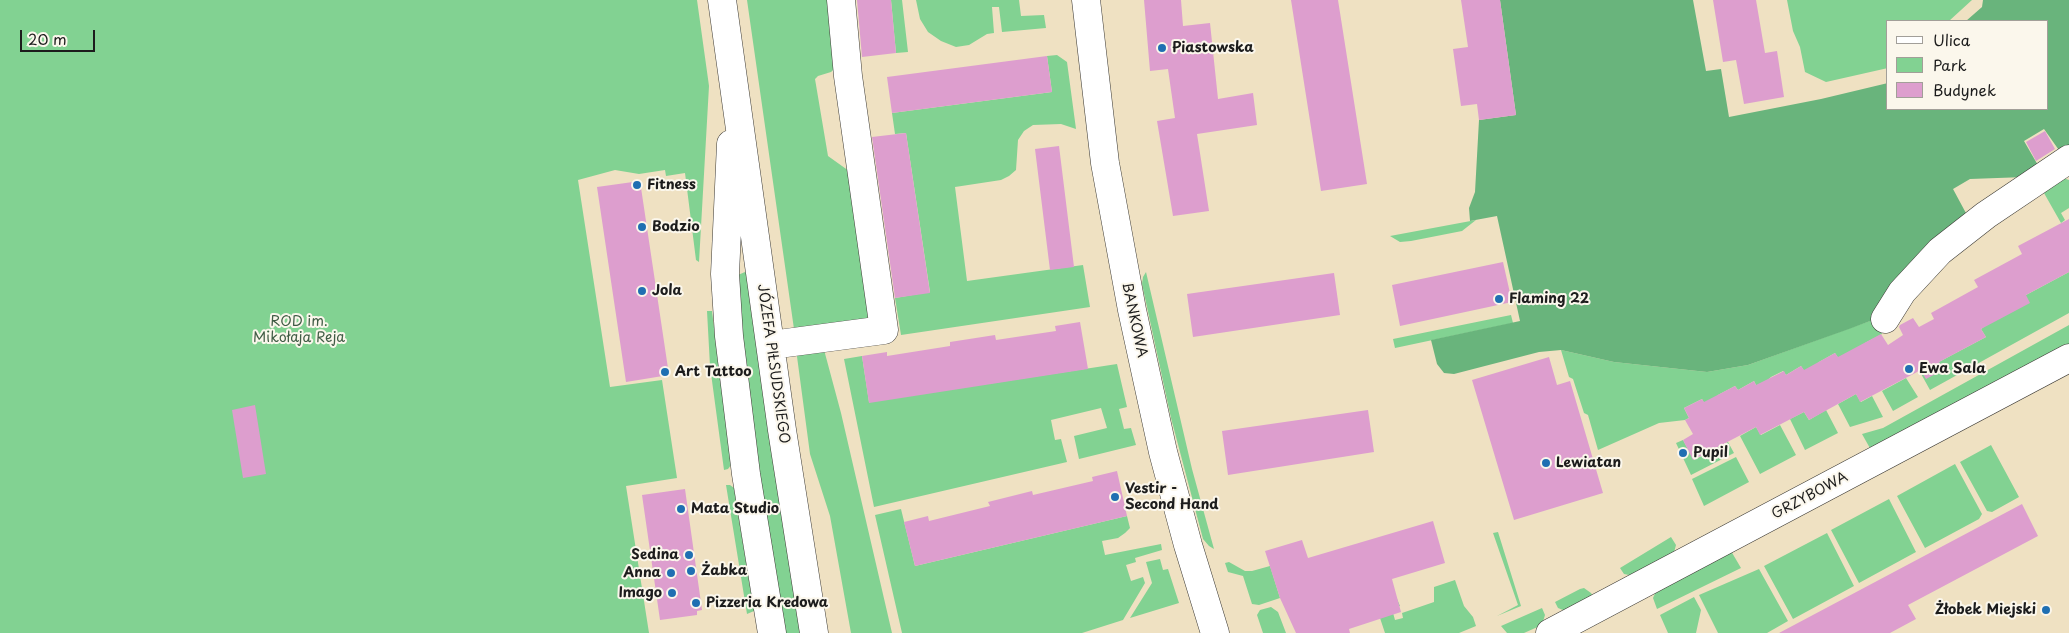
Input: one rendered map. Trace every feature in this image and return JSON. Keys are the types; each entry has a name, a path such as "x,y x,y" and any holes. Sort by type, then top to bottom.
{"street":[{"name":"JÓZEFA PIŁSUDSKIEGO","path":"722,0 814,633"},
{"path":"771,345 884,330 848,76 841,0"},
{"name":"BANKOWA","path":"1086,0 1105,163 1132,310 1163,452 1188,545 1216,633"},
{"name":"JÓZEFA PIŁSUDSKIEGO","path":"735,95 725,265 727,317 733,382 746,474 772,633"},
{"path":"1885,319 1902,292 1940,250 2069,159"},
{"name":"GRZYBOWA","path":"1550,633 2069,358"}],"green space":[{"name":"ROD im. Mikołaja Reja","path":"0,0 697,0 709,86 699,262 696,260 685,173 666,176 665,170 639,174 615,170 578,180 610,387 662,380 677,478 626,486 649,633 0,633"},
{"path":"747,0 834,0 840,63 831,72 818,76 815,79 828,156 856,176 874,304 868,317 860,323 795,336"},
{"path":"891,0 902,0 908,52 896,53"},
{"path":"916,0 1019,0 1021,16 1044,15 1046,28 1002,32 999,7 992,7 994,33 987,34 969,45 956,47 941,41 928,32 920,19"},
{"path":"1500,0 1693,0 1706,71 1721,69 1729,117 1821,99 1886,83 1886,110 2049,110 2049,20 1967,20 1982,7 1983,0 2069,0 2069,148 2061,153 2044,129 2024,141 2039,167 2025,177 1970,179 1953,189 1967,215 1878,318 1748,365 1707,372 1614,362 1561,350 1539,352 1454,374 1444,373 1437,364 1431,340 1520,321 1497,216 1470,221 1469,208 1475,192 1479,120 1516,115"},
{"path":"1787,0 1972,0 1950,20 1886,20 1886,68 1826,82 1805,72 1800,47 1793,31"},
{"path":"1057,55 1067,62 1076,129 1061,124 1033,125 1024,131 1018,140 1016,170 1009,176 1001,180 955,187 967,281 1083,265 1090,307 901,335 895,298 930,292 906,133 895,134 892,113 1052,92 1047,56"},
{"path":"2060,177 2069,180 2069,208 2061,213 2065,220 2061,223 2040,186"},
{"path":"1476,220 1462,231 1411,241 1400,242 1390,236"},
{"path":"745,272 747,274 770,443 800,633 785,633 757,461 741,337 738,275"},
{"path":"1146,272 1192,469 1214,549 1203,539 1171,418 1142,284"},
{"path":"2069,272 2069,313 1930,390 1920,372 1986,337 1981,329 2026,295"},
{"path":"707,311 712,311 731,465 728,469 724,470 710,366"},
{"path":"1511,315 1513,323 1395,348 1393,339"},
{"path":"1878,318 1882,334 1865,343 1840,361 1835,353 1819,362 1806,374 1801,366 1786,375 1783,371 1771,377 1758,389 1754,381 1738,390 1735,386 1718,395 1706,407 1702,399 1684,408 1689,418 1685,420 1659,423 1598,450 1588,415 1584,413 1573,379 1569,377 1561,350 1614,362 1707,372 1748,365"},
{"path":"2069,325 2069,345 1871,450 1862,434 1883,428"},
{"path":"823,346 841,413 892,633 851,633 830,516 810,454 796,349"},
{"path":"862,356 869,402 1117,364 1127,407 1119,409 1124,429 1131,428 1136,445 1079,459 1074,436 1107,428 1101,408 1051,420 1055,440 1061,439 1067,462 874,507 844,359"},
{"path":"1906,378 1918,397 1893,411 1882,391"},
{"path":"1856,394 1861,402 1872,396 1883,417 1850,427 1838,404"},
{"path":"1826,410 1838,433 1805,450 1790,419 1804,412 1809,420"},
{"path":"1780,425 1796,455 1760,474 1740,436 1756,427 1761,435"},
{"path":"1683,440 1694,460 1728,442 1734,453 1691,475 1676,443"},
{"path":"1991,445 2019,497 1992,512 1987,511 1960,462"},
{"path":"1736,457 1749,482 1704,506 1692,479"},
{"path":"1955,464 1982,514 1979,519 1925,548 1897,496"},
{"path":"726,485 734,488 754,611 747,614"},
{"path":"1889,499 1916,552 1859,583 1831,530"},
{"path":"901,509 915,566 1127,516 1130,528 1125,533 1118,538 1102,541 1105,555 1161,544 1162,550 1135,558 1136,562 1126,565 1131,581 1143,577 1145,583 1123,620 1082,633 902,633 875,515"},
{"path":"1498,532 1521,606 1497,616 1518,605 1493,533"},
{"path":"1827,533 1854,586 1793,619 1764,566"},
{"path":"1671,537 1676,545 1673,556 1634,576 1624,574 1620,568"},
{"path":"1731,551 1741,568 1657,609 1653,598 1656,591"},
{"path":"1160,559 1163,570 1168,569 1179,603 1130,618 1152,583 1146,562"},
{"path":"1229,562 1245,571 1270,566 1280,598 1259,605 1252,604 1243,576 1228,572 1225,563"},
{"path":"1759,569 1788,621 1767,633 1718,633 1699,595"},
{"path":"1455,580 1464,606 1473,617 1476,626 1459,633 1385,633 1377,609 1397,599 1400,606 1392,609 1395,620 1403,618 1402,613 1434,602 1434,587"},
{"path":"1584,588 1594,598 1568,612 1558,608 1555,602"},
{"path":"1694,597 1701,610 1696,633 1668,633 1660,615"},
{"path":"1271,607 1278,612 1286,633 1263,633 1257,615 1260,610"},
{"path":"1542,608 1545,615 1542,625 1524,633 1507,633 1501,626"}],"building":[{"path":"857,0 891,0 896,53 862,57"},
{"path":"1144,0 1181,0 1183,26 1210,23 1218,99 1253,93 1257,125 1197,134 1209,211 1173,216 1157,121 1175,118 1168,69 1150,71"},
{"path":"1291,0 1338,0 1367,184 1321,191"},
{"path":"1461,0 1500,0 1516,115 1479,120 1477,104 1461,106 1453,49 1468,47"},
{"path":"1713,0 1756,0 1765,53 1777,51 1784,97 1744,104 1736,60 1723,62"},
{"path":"1047,56 1052,92 892,113 887,77"},
{"path":"2045,131 2055,149 2036,161 2026,142"},
{"path":"906,133 930,293 895,298 872,137"},
{"path":"1059,146 1074,267 1050,270 1035,149"},
{"path":"640,181 669,375 626,382 597,187"},
{"path":"2069,219 2069,272 2026,295 2030,303 1981,329 1986,337 1939,362 1943,370 1926,379 1921,371 1919,371 1860,402 1856,394 1809,420 1804,412 1760,435 1756,427 1693,460 1683,440 1693,434 1685,420 1689,418 1684,408 1702,399 1704,402 1735,386 1738,390 1754,381 1756,385 1784,371 1786,375 1801,366 1804,370 1835,353 1838,357 1881,334 1888,345 1903,335 1899,327 1900,325 1913,318 1919,327 1934,319 1931,313 1978,287 1974,280 2022,254 2018,246"},
{"path":"1503,262 1512,302 1400,326 1392,285"},
{"path":"1334,273 1340,315 1193,337 1187,294"},
{"path":"1080,322 1088,369 869,403 862,356 887,352 887,356 950,346 950,342 995,335 996,340 1056,331 1055,326"},
{"name":"Lewiatan","path":"1549,357 1557,385 1570,381 1603,493 1514,520 1472,380"},
{"path":"255,405 266,474 243,478 232,410"},
{"path":"1368,410 1374,452 1228,475 1222,431"},
{"path":"1117,471 1127,516 915,566 904,522 928,516 929,521 990,506 988,502 1032,491 1033,495 1093,481 1092,477"},
{"path":"685,489 702,610 697,611 697,615 660,620 642,495"},
{"path":"2022,504 2038,536 1908,605 1916,619 1890,633 1779,633"},
{"path":"1433,521 1445,563 1392,579 1401,612 1349,629 1350,633 1296,633 1280,598 1265,551 1302,540 1308,558"}],"place":[{"name":"Piastowska","path":"1162,48"},
{"name":"Fitness","path":"637,185"},
{"name":"Bodzio","path":"642,227"},
{"name":"Jola","path":"642,291"},
{"name":"Flaming 22","path":"1499,299"},
{"name":"Ewa Sala","path":"1909,369"},
{"name":"Art Tattoo","path":"665,372"},
{"name":"Pupil","path":"1683,453"},
{"name":"Lewiatan","path":"1546,463"},
{"name":"Vestir - Second Hand","path":"1115,497"},
{"name":"Mata Studio","path":"681,509"},
{"name":"Sedina","path":"689,555"},
{"name":"Żabka","path":"691,571"},
{"name":"Anna","path":"671,573"},
{"name":"Imago","path":"672,593"},
{"name":"Pizzeria Kredowa","path":"696,603"},
{"name":"Żłobek Miejski","path":"2046,610"}]}
